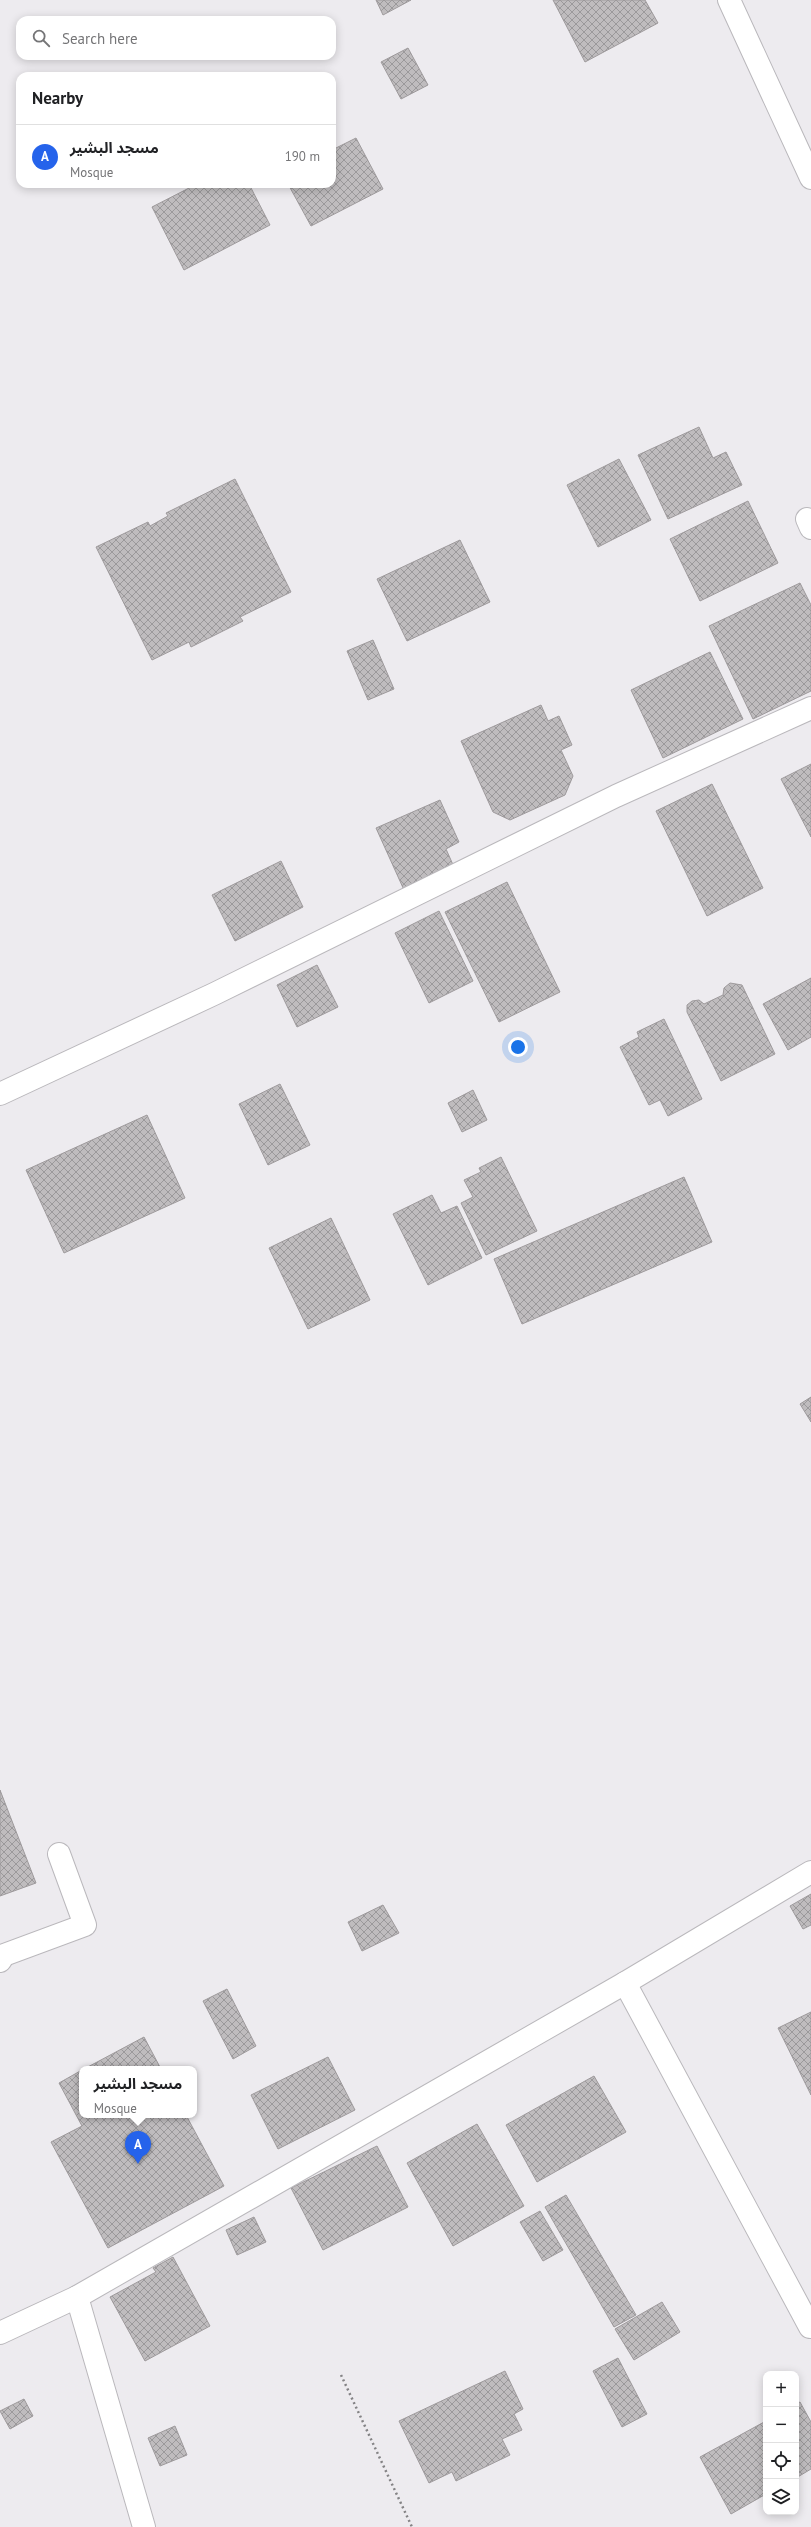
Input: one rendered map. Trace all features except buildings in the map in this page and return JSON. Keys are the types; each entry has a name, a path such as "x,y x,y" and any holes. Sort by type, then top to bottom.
{"street":[{"path":"729,0 811,178"},
{"path":"0,1094 214,994 616,796 811,708"},
{"path":"0,1961 4,1955 84,1926 59,1854"},
{"path":"0,2333 77,2298 625,1983 811,1872"},
{"path":"625,1983 810,2327"},
{"path":"77,2298 144,2527"}],"path":[{"path":"341,2376 412,2527"}],"place":[{"name":"مسجد البشير","path":"138,2164"}]}
